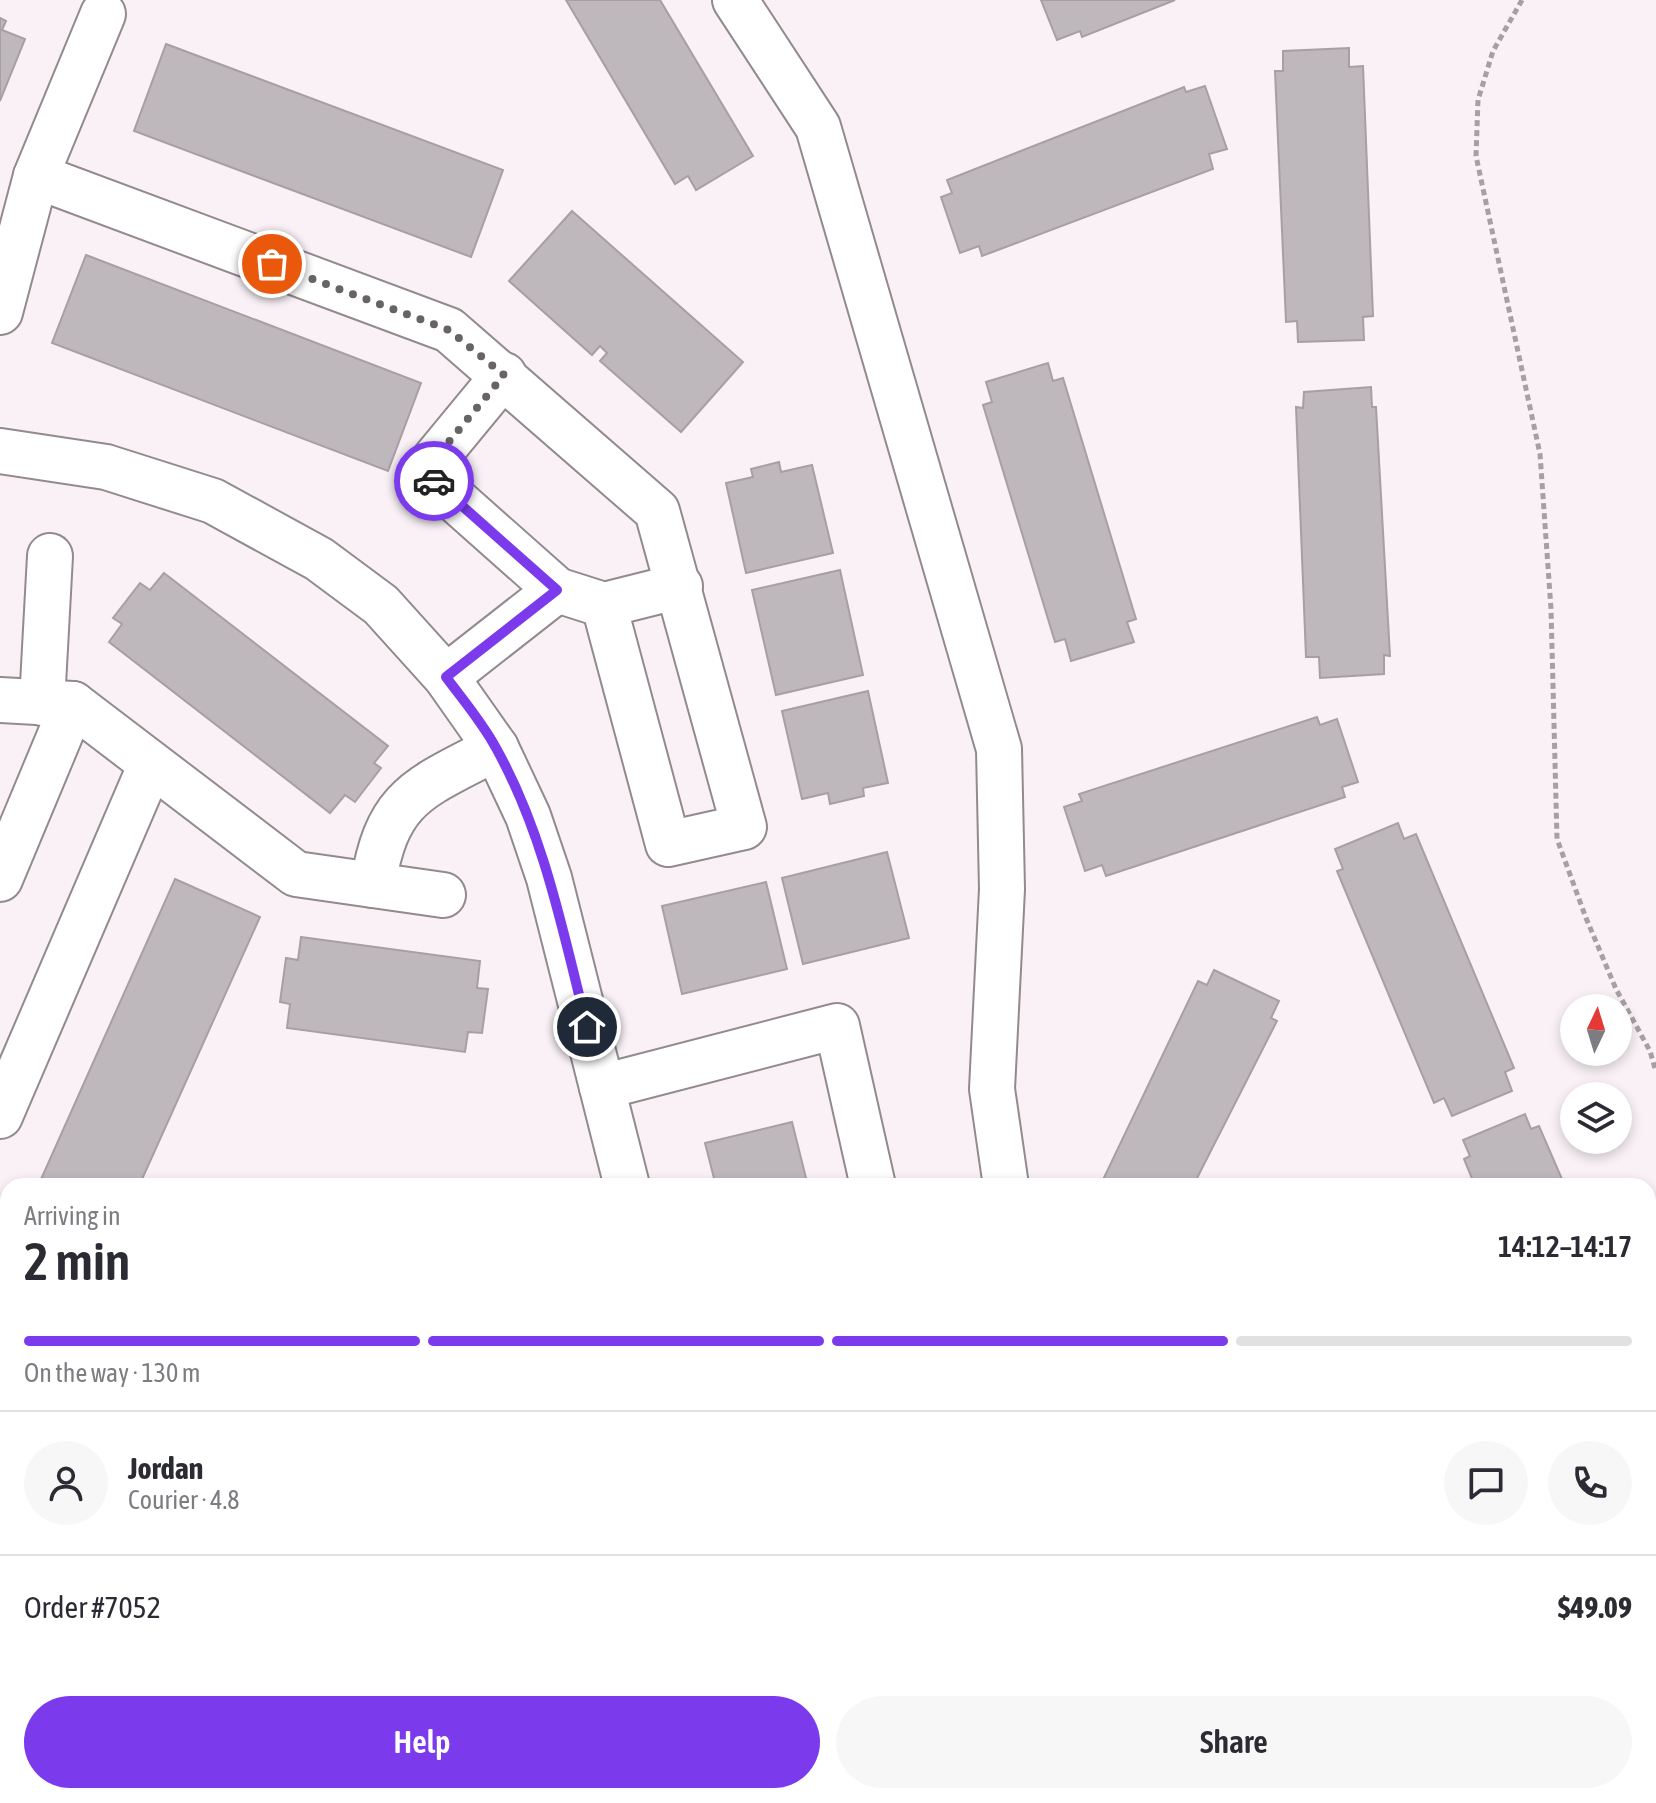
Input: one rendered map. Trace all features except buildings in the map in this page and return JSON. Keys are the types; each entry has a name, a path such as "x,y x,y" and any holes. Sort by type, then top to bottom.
{"street":[{"path":"735,0 818,127 999,749 1002,889 992,1089 1005,1178"},
{"path":"0,312 36,176 103,14"},
{"path":"36,176 449,330 657,511 744,827 668,844 604,605"},
{"path":"504,375 424,472 557,590 604,605 680,586"},
{"path":"0,451 106,467 213,501 319,559 381,605 446,677 496,748 528,816 549,878 625,1178"},
{"path":"0,879 39,702 50,556"},
{"path":"446,677 557,590"},
{"path":"39,702 151,764 296,874 443,895"},
{"path":"373,885 379,847 401,804 428,784 496,748"},
{"path":"0,1116 15,1037 151,764"},
{"path":"602,1087 837,1026 871,1178"}],"path":[{"path":"1522,0 1493,51 1478,100 1476,156 1540,454 1551,609 1557,839 1616,989 1650,1051 1656,1072"}],"way so far":[{"path":"272,264 449,330 504,375 424,472 434,481"}],"route":[{"path":"434,481 557,590 446,677 496,748 528,816 549,878 587,1027"}]}
